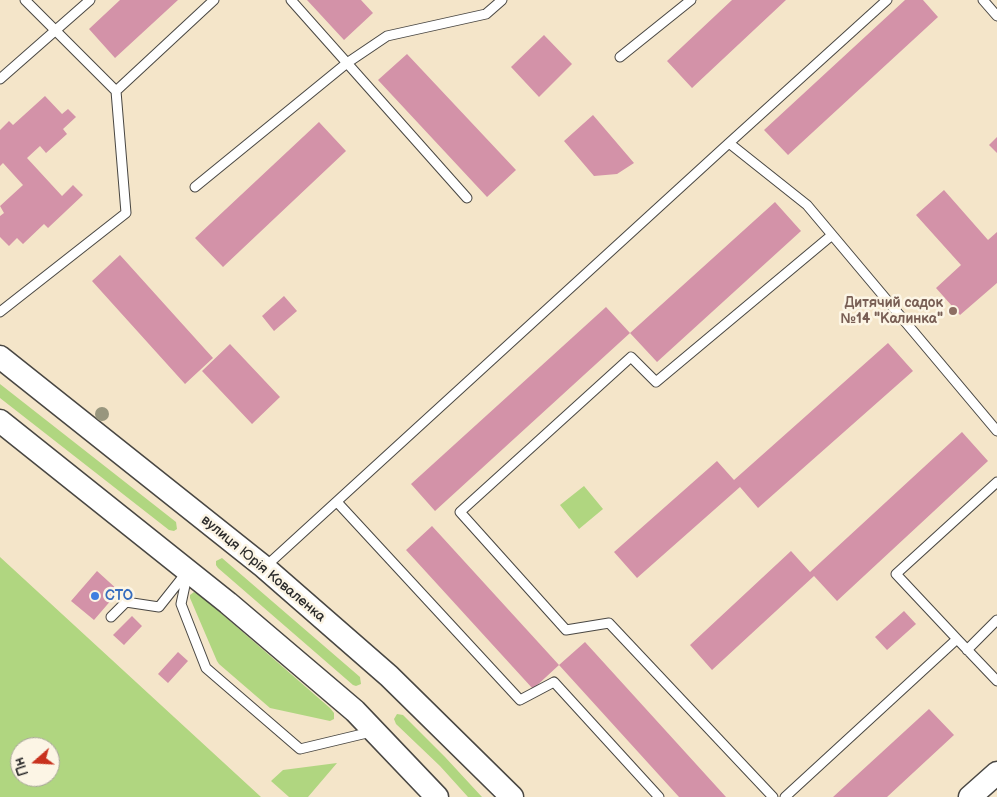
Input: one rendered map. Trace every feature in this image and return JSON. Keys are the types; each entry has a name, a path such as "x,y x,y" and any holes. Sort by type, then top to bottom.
{"street":[{"name":"вулиця Юрія Коваленка","path":"0,357 264,567 389,676 512,797"},
{"path":"0,421 228,602 355,711 437,797"},
{"path":"970,797 997,772"}],"lane":[{"path":"0,312 126,212 116,91 25,0"},
{"path":"0,79 90,0"},
{"path":"116,91 214,0"},
{"path":"292,0 467,198"},
{"path":"195,187 347,63 387,36 486,14 502,0"},
{"path":"620,57 691,0"},
{"path":"264,567 887,0"},
{"path":"990,6 997,16"},
{"path":"729,143 807,205 997,431"},
{"path":"773,797 609,623 566,630 460,512 631,357 656,382 832,235"},
{"path":"997,482 896,574 997,681"},
{"path":"337,502 520,700 554,682 659,797"},
{"path":"112,617 126,602 159,606 188,570"},
{"path":"188,570 181,604 206,668 300,749 374,731"},
{"path":"967,650 997,620"},
{"path":"785,797 958,639"}],"green space":[{"path":"0,384 176,522 177,529 174,531 169,530 0,398"},
{"path":"584,486 603,509 579,529 560,505"},
{"path":"0,557 261,797 0,797"},
{"path":"222,558 360,677 361,684 353,685 218,568 216,561"},
{"path":"194,592 199,594 330,708 334,713 334,719 330,721 270,708 219,664 190,598 190,595"},
{"path":"397,714 403,715 482,797 468,797 440,766 396,724 394,719"},
{"path":"337,763 308,797 289,797 271,781 283,770"}],"building":[{"path":"120,0 178,0 115,58 89,29"},
{"path":"307,0 361,0 373,13 344,40"},
{"path":"732,0 786,0 692,88 667,61"},
{"path":"905,0 923,0 938,17 788,155 764,130"},
{"path":"544,35 572,64 539,97 511,67"},
{"path":"407,54 516,170 487,197 378,80"},
{"path":"45,96 62,114 68,109 76,117 63,129 67,134 46,153 40,146 27,158 62,196 73,185 83,195 48,228 44,224 23,244 17,238 9,246 0,237 0,216 4,213 0,206 23,185 3,163 0,166 0,130 9,121 13,125"},
{"path":"593,115 634,163 617,174 594,176 564,141"},
{"path":"319,122 346,151 223,267 195,238"},
{"path":"997,137 997,153 989,145"},
{"path":"944,190 988,240 997,232 997,283 960,315 936,288 961,265 916,215"},
{"path":"775,202 801,231 657,362 630,333"},
{"path":"120,255 213,358 185,384 92,281"},
{"path":"284,296 297,311 274,331 262,316"},
{"path":"606,307 630,333 435,511 411,484"},
{"path":"888,343 913,371 758,508 740,487 637,578 614,552 717,461 734,480"},
{"path":"230,344 280,397 252,424 202,371"},
{"path":"962,432 988,461 837,601 814,576 712,670 690,645 791,551 810,572"},
{"path":"432,526 559,665 533,689 406,550"},
{"name":"СТО","path":"97,571 119,591 94,620 71,601"},
{"path":"904,611 916,624 887,650 875,637"},
{"name":"СТО","path":"132,616 142,626 124,645 113,635"},
{"path":"585,642 726,797 679,797 559,665"},
{"path":"178,652 188,661 168,683 158,674"},
{"path":"929,709 954,735 887,797 833,797"}],"place":[{"name":"Дитячий садок №14 \"Калинка\"","path":"953,311"},
{"name":"СТО","path":"95,596"}]}
